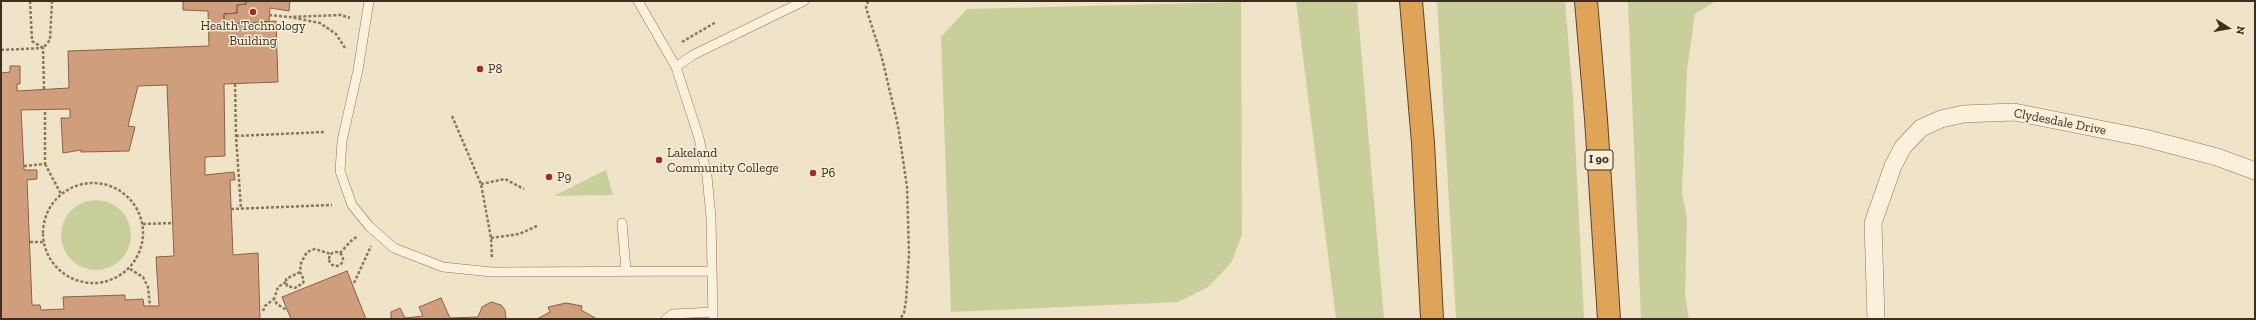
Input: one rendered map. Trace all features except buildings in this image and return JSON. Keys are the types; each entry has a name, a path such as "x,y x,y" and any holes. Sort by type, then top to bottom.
{"highway":[{"path":"1404,1 1416,66"},
{"path":"1411,1 1423,142 1432,319"},
{"name":"I 90","path":"1586,1 1597,126 1609,319"}],"street":[{"name":"Clydesdale Drive","path":"1876,319 1873,223 1893,166 1903,147 1921,128 1941,119 1963,114 2014,112 2145,138 2217,157 2255,171"}],"lane":[{"path":"369,1 358,70 342,141 340,171 352,205 369,226 394,248 443,267 492,272 626,270 712,271"},
{"path":"638,1 676,67 699,138 707,176 711,218 713,316 673,314 666,319"},
{"path":"676,67 693,56 804,1"},
{"path":"622,223 626,270"}],"path":[{"path":"30,1 32,42 44,48"},
{"path":"44,89 44,48 50,40 52,1"},
{"path":"868,1 866,8 882,58 898,126 907,187 908,254 906,301 904,313 900,319"},
{"path":"269,15 290,17 320,23 336,34 345,48"},
{"path":"290,17 341,15 350,18"},
{"path":"682,42 716,22"},
{"path":"1,50 44,48"},
{"path":"235,84 236,136 241,209"},
{"path":"45,109 46,164 61,194"},
{"path":"452,116 480,184 491,238 492,263"},
{"path":"236,136 324,132"},
{"path":"24,166 46,164"},
{"path":"480,184 504,179 524,189"},
{"path":"93,182 110,186 126,194 133,203 143,224 144,240 139,255 130,269 117,278 102,283 71,279 58,270 48,256 43,242 43,224 48,213 61,194 76,185 93,182"},
{"path":"231,209 332,205"},
{"path":"143,224 172,223"},
{"path":"491,238 519,234 537,226"},
{"path":"340,253 358,236"},
{"path":"30,242 43,242"},
{"path":"354,283 372,246"},
{"path":"286,282 289,287 295,288 304,280 300,272 302,259 307,252 315,249 331,254 336,252 340,253"},
{"path":"331,254 329,260 336,266 342,261 340,253"},
{"path":"130,269 143,277 148,287 150,306"},
{"path":"263,311 265,306 274,299 278,287 286,282 289,277 300,272"},
{"path":"274,299 277,304 288,311"}],"green space":[{"path":"1296,1 1357,1 1384,319 1336,319"},
{"path":"1437,1 1565,1 1573,98 1584,319 1456,319"},
{"path":"1628,1 1716,1 1695,14 1687,70 1682,193 1687,217 1685,295 1689,319 1641,319"},
{"path":"1241,2 1242,235 1231,263 1208,287 1178,302 951,312 941,37 967,9"},
{"path":"606,170 613,195 554,196"},
{"path":"96,200 109,203 121,210 128,222 131,235 128,248 121,260 109,267 96,270 83,267 71,260 64,248 61,235 64,222 71,210 83,203"}],"place":[{"name":"Health Technology Building","path":"253,12"},
{"name":"P8","path":"480,69"},
{"name":"Lakeland Community College","path":"659,160"},
{"name":"P6","path":"813,173"},
{"name":"P9","path":"549,177"}]}
